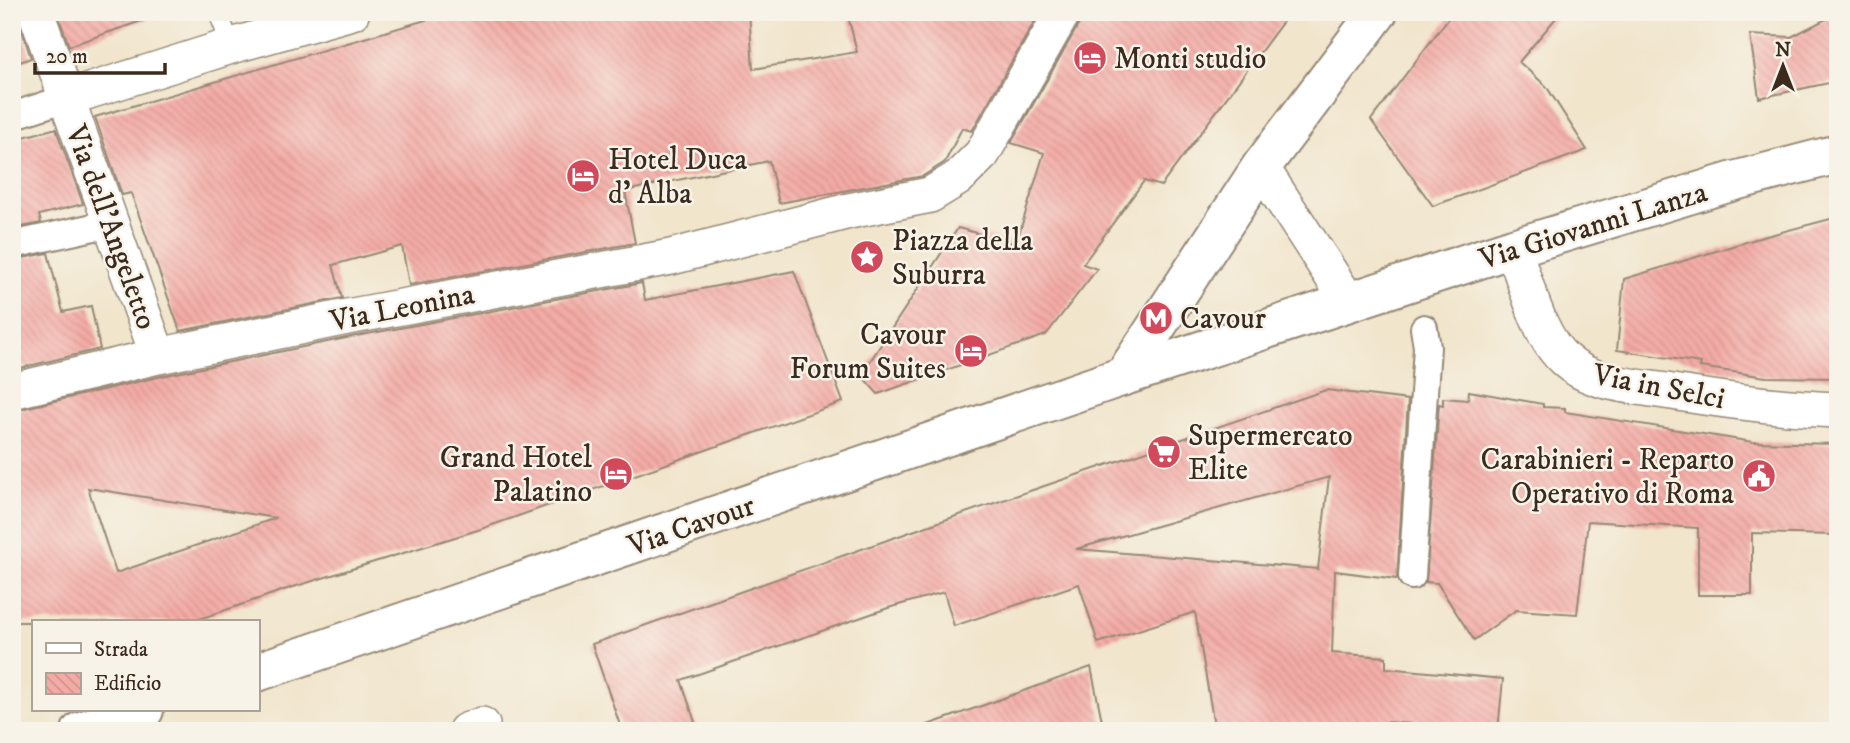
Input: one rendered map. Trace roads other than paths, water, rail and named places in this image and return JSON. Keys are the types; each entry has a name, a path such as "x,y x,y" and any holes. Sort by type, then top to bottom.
{"main road":[{"path":"1124,376 1261,167 1378,12"},
{"name":"Via Giovanni Lanza","path":"1124,376 1513,248 1734,181 1838,154"},
{"name":"Via Cavour","path":"259,671 1124,376"},
{"path":"81,731 138,712"}],"street":[{"name":"Via dell'Angeletto","path":"36,12 158,356"},
{"path":"12,116 231,46 352,12"},
{"name":"Via Leonina","path":"12,391 158,356 438,299 671,257 849,211 930,195 958,178 982,154 1063,12"},
{"path":"1261,167 1349,302"},
{"path":"12,245 112,223"},
{"name":"Via in Selci","path":"1513,248 1546,333 1563,359 1585,373 1620,384 1705,397 1774,407 1838,410"},
{"path":"1412,576 1427,347 1424,327"}],"lane":[{"path":"218,12 231,46"}],"place":[{"name":"Monti studio","path":"1090,58"},
{"name":"Hotel Duca d' Alba","path":"583,176"},
{"name":"Piazza della Suburra","path":"867,257"},
{"name":"Cavour","path":"1156,318"},
{"name":"Cavour Forum Suites","path":"971,351"},
{"name":"Supermercato Elite","path":"1164,452"},
{"name":"Grand Hotel Palatino","path":"616,474"},
{"name":"Carabinieri - Reparto Operativo di Roma","path":"1759,476"}]}
